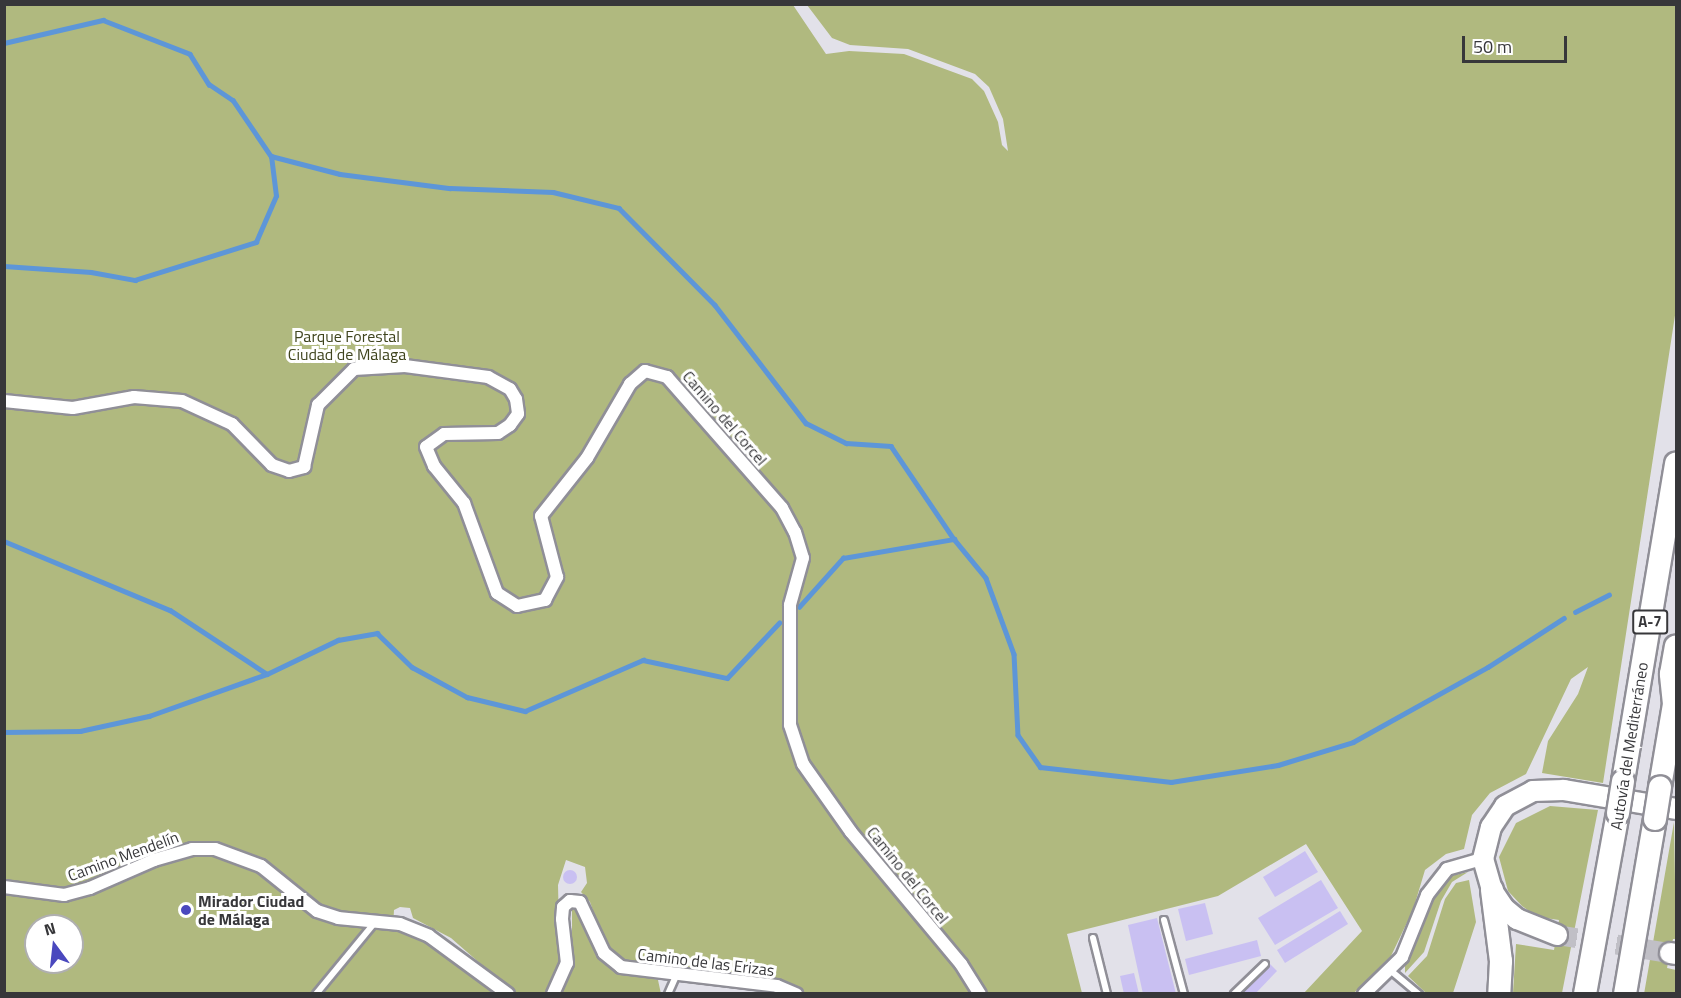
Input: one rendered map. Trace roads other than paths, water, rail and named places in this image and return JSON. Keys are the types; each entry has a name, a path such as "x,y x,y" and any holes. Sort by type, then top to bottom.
{"highway":[{"name":"Autovía del Mediterráneo","path":"1585,993 1677,463"},
{"name":"Autovía del Mediterráneo","path":"1625,993 1675,701 1671,674 1677,646"},
{"path":"1492,890 1501,961 1499,993"}],"main road":[{"path":"1557,935 1517,919 1504,909 1492,890 1484,859 1491,827 1505,806 1533,791 1564,790 1677,809"}],"street":[{"name":"Camino del Corcel","path":"4,401 73,408 134,397 182,400 232,424 272,465 289,471 304,466 318,405 354,369 405,366 488,377 510,388 516,399 518,414 510,425 498,433 444,434 426,447 434,466 464,503 497,593 517,606 545,600 556,577 541,516 586,458 630,384 645,371 667,377 782,508 795,532 802,558 790,605 790,725 803,765 851,832 961,964 980,993"},
{"name":"Camino Mendelín","path":"4,887 64,895 90,888 123,870 154,860 192,849 215,849 261,866 317,911 338,918 377,921"},
{"path":"1364,993 1402,957 1427,895 1447,869 1484,859"},
{"name":"Camino de las Erizas","path":"553,993 567,963 562,918 563,908 570,901 580,902 609,960 621,967 676,976 777,986 796,993"},
{"path":"377,921 429,936 508,993"}],"lane":[{"path":"1164,920 1184,993"},
{"path":"316,993 377,921"},
{"path":"1093,938 1107,993"},
{"path":"1234,993 1265,964"},
{"path":"1390,970 1419,993"},
{"path":"668,993 676,976"}],"waterway":[{"path":"4,43 103,20 190,54 209,84 233,100 271,156 340,174 450,188 553,192 619,208 715,305 806,423 846,443 891,446 954,539 986,578 1014,654 1018,735 1040,767 1171,782 1278,765 1353,742 1488,667 1564,618"},
{"path":"4,266 91,272 135,280 256,242 276,196 271,156"},
{"path":"799,607 843,558 954,539"},
{"path":"4,541 170,610 267,674"},
{"path":"1575,612 1609,595"},
{"path":"4,732 80,731 149,716 267,674 338,640 377,633 412,667 467,697 525,711 643,660 727,678 779,623"}],"tunnel":[{"path":"1557,935 1670,953"}],"place":[{"name":"Mirador Ciudad de Málaga","path":"186,910"}],"park label":[{"name":"Parque Forestal Ciudad de Málaga","path":"347,345"}]}
